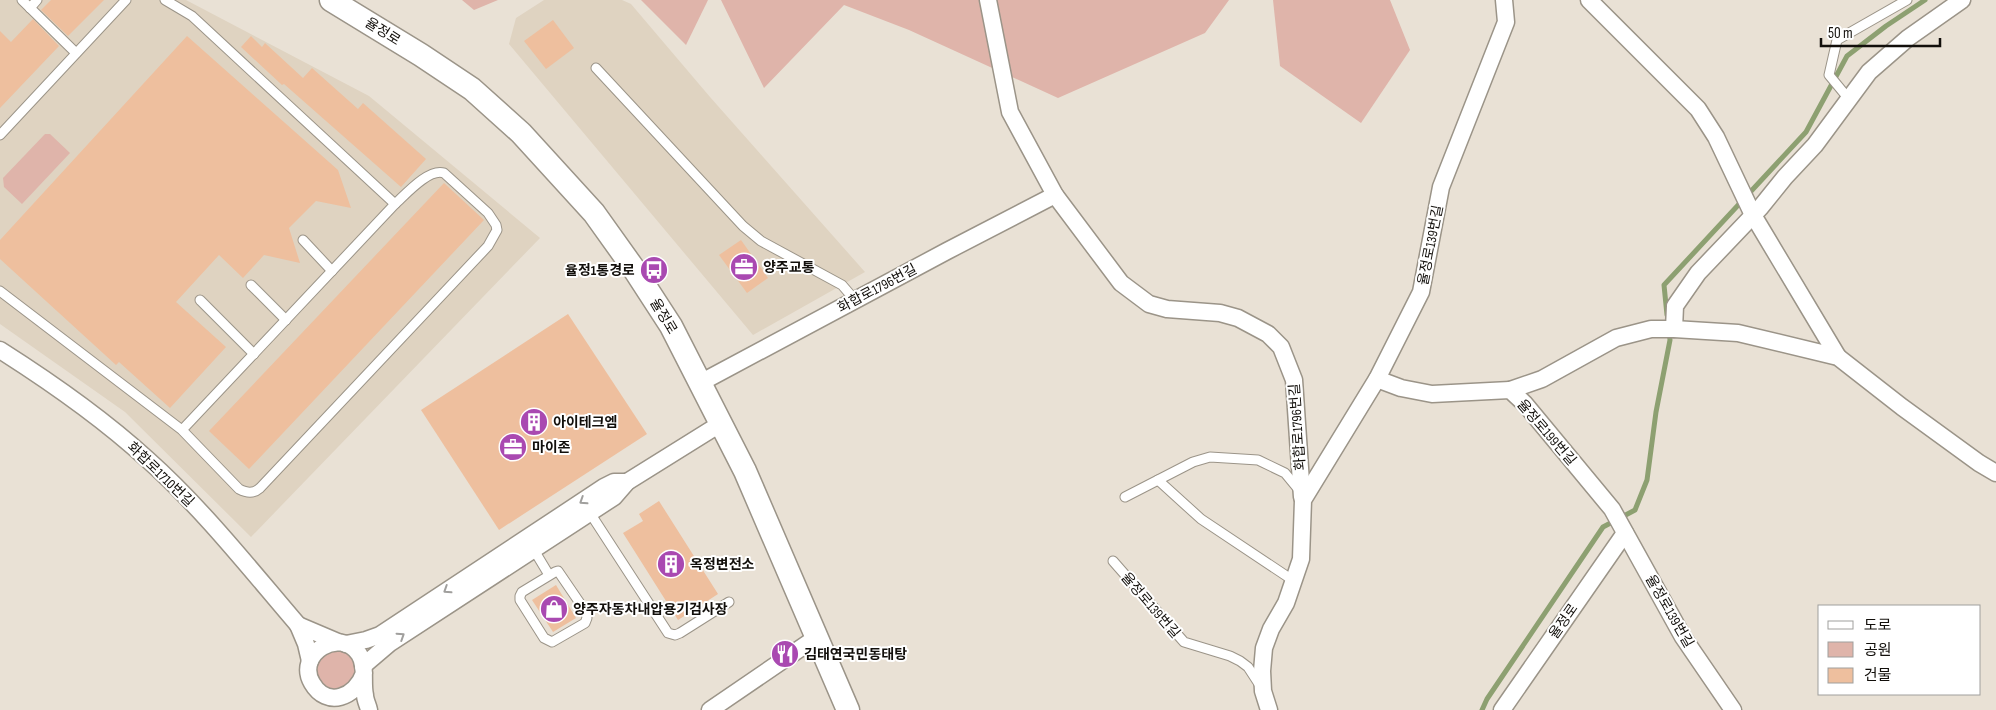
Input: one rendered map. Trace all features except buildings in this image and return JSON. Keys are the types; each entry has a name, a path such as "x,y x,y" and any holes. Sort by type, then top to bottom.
{"main road":[{"name":"율정로","path":"331,0 472,89 521,133 594,213 634,269 671,326 745,471 848,710"}],"street":[{"name":"화합로1796번길","path":"988,0 1010,112 1055,195 1107,266 1128,290 1149,304 1166,309 1220,313 1238,318 1268,334 1281,347 1294,380 1302,500"},
{"name":"율정로139번길","path":"1269,710 1263,692 1264,648 1270,629 1286,603 1301,559 1302,500 1377,379 1422,292 1442,187 1506,22 1504,0"},
{"path":"1589,0 1698,109 1716,136 1752,213 1838,357 1902,408 1996,473"},
{"path":"1674,329 1675,306 1693,280 1815,145 1869,72 1908,38 1962,0"},
{"name":"화합로1796번길","path":"700,383 1055,195"},
{"path":"1510,390 1542,379 1616,338 1651,330 1674,329 1738,333 1838,357"},
{"name":"화합로1710번길","path":"0,350 98,416 148,460 203,515 298,625"},
{"name":"율정로199번길","path":"1377,379 1401,388 1432,394 1510,390 1525,404 1612,509"},
{"path":"627,482 614,482 604,487 380,635 366,640 328,643 320,647 314,653 308,670 314,687 330,697 339,697 356,689 363,670 390,643 614,498 627,482 720,424"},
{"name":"율정로139번길","path":"1612,509 1683,637 1733,710"},
{"name":"율정로","path":"1502,710 1624,531"},
{"path":"298,625 354,648 360,656 363,670 364,696 369,710"},
{"path":"298,625 306,644 310,661"},
{"path":"710,710 817,637"},
{"path":"339,697 363,710"}],"lane":[{"path":"22,0 76,53"},
{"path":"30,8 37,0"},
{"path":"0,135 126,0"},
{"path":"165,0 192,16 395,204"},
{"path":"1848,98 1829,75 1837,40 1907,0"},
{"path":"596,68 743,226 761,241 842,285 855,300"},
{"path":"0,291 182,430 240,489 247,492 256,491 488,246 497,230 488,213 449,176 440,172 426,177 395,204 182,430"},
{"path":"303,240 332,271"},
{"path":"251,285 286,320"},
{"path":"200,300 254,354"},
{"path":"1125,497 1203,458 1247,458 1258,460 1285,473 1297,486 1302,500"},
{"path":"1158,480 1201,519 1294,581"},
{"path":"590,513 671,635 680,633 729,602"},
{"path":"534,550 549,575"},
{"name":"율정로139번길","path":"1113,561 1184,642 1230,656 1248,667 1263,692"},
{"path":"554,572 560,572 586,612 587,618 584,623 552,642 544,638 520,598 522,592 549,575 554,572"}],"shaded area":[{"path":"0,0 186,0 369,96 540,238 251,537 125,412 0,324"},
{"name":"양주교통","path":"544,0 622,0 631,4 710,97 865,272 753,335 509,44 516,18"}],"green space":[{"path":"462,0 498,0 474,10"},
{"path":"641,0 708,0 686,45"},
{"path":"721,0 1229,0 1205,33 1058,98 909,30 844,5 764,88"},
{"path":"1273,0 1390,0 1410,50 1361,123 1280,66"},
{"path":"45,134 50,134 70,153 22,204 4,187 3,178"},
{"path":"332,650 340,650 347,653 353,659 356,670 353,681 347,687 340,690 332,690 325,687 319,681 316,674 316,666 319,659 325,653"}],"waterway":[{"path":"1667,315 1664,285 1806,132 1847,56 1886,26 1925,0"},
{"path":"1482,710 1487,699 1603,527 1635,510 1647,480 1656,412 1670,340 1669,331"}],"place":[{"name":"양주교통","path":"744,267"},
{"name":"율정1통경로","path":"654,270"},
{"name":"아이테크엠","path":"534,422"},
{"name":"마이존","path":"513,447"},
{"name":"옥정변전소","path":"671,564"},
{"name":"양주자동차내압용기검사장","path":"554,609"},
{"name":"김태연국민동태탕","path":"785,654"}]}
